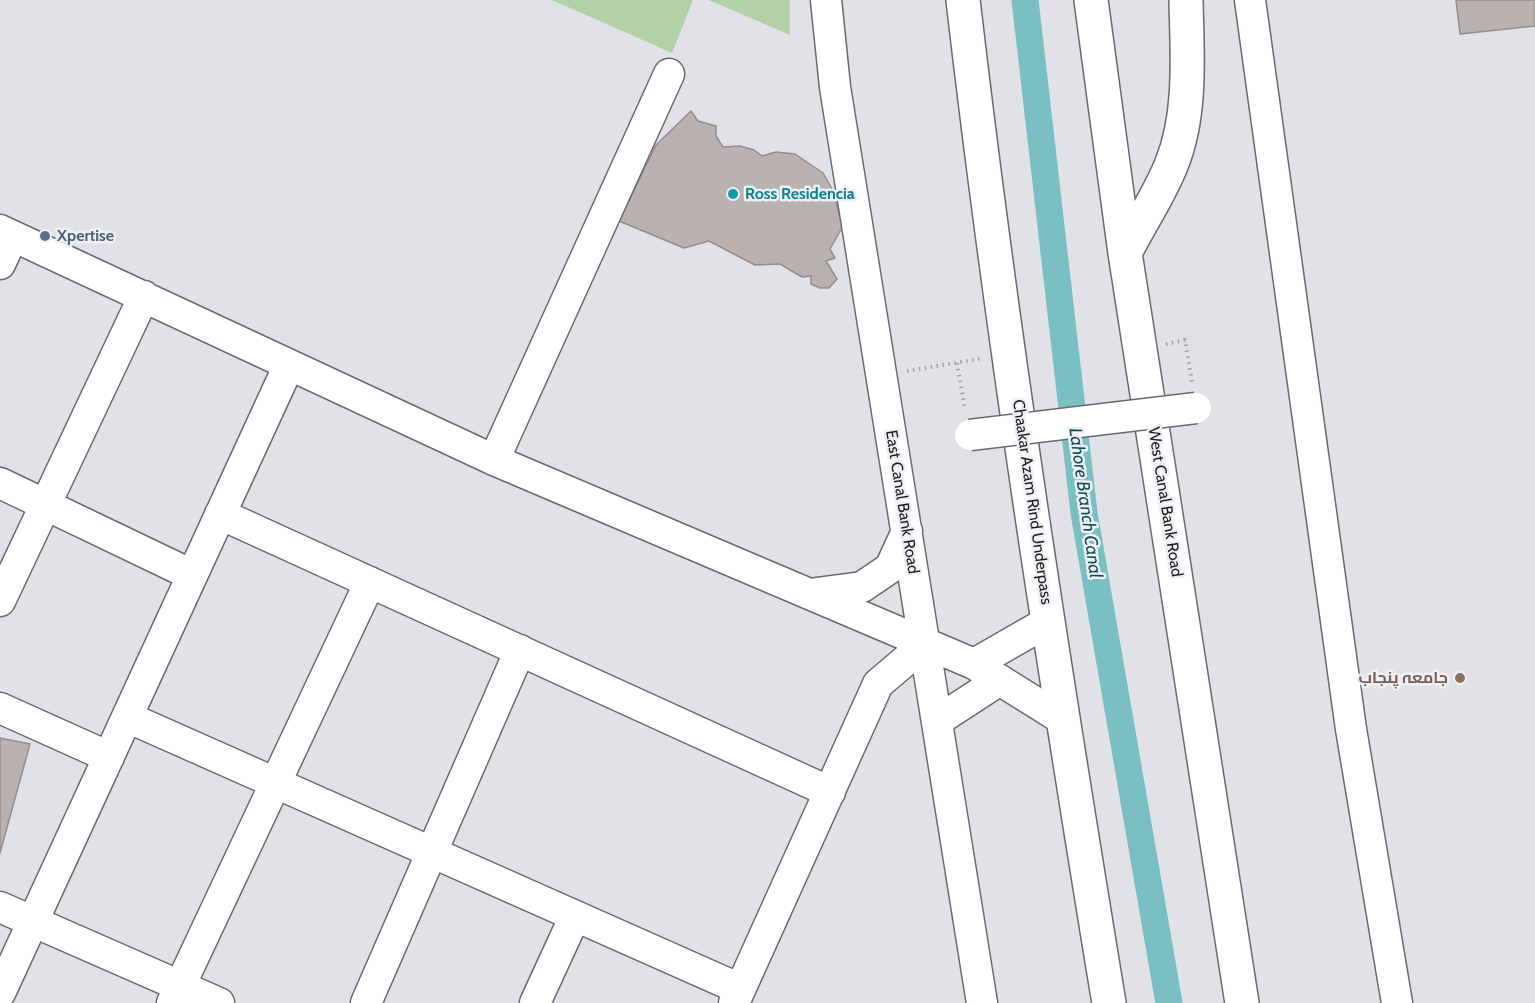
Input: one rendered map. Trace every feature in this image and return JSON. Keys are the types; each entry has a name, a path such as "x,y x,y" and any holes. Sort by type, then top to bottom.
{"highway":[{"name":"Chaakar Azam Rind Underpass","path":"963,0 979,135 1062,719 1109,1003"},
{"name":"West Canal Bank Road","path":"1091,0 1125,252 1242,1003"},
{"path":"1125,252 1172,163 1181,129 1188,64 1186,0"}],"street":[{"name":"East Canal Bank Road","path":"826,0 835,87 982,1003"},
{"path":"1250,0 1351,729 1397,1003"},
{"path":"494,460 669,74"},
{"path":"0,264 6,233 494,460 807,595 974,664 1062,719"},
{"path":"0,601 144,296"},
{"path":"0,993 289,364"},
{"path":"970,435 1196,408"},
{"path":"0,483 192,575"},
{"path":"220,514 830,792"},
{"path":"807,595 862,587 890,568 907,531"},
{"path":"176,994 370,582"},
{"path":"974,664 1049,621"},
{"path":"127,717 575,916 737,996 878,684 925,644"},
{"path":"366,1003 520,651"},
{"path":"937,721 1000,680"},
{"path":"0,708 109,757"},
{"path":"0,907 33,921 176,994 219,1003"},
{"path":"535,1003 575,916"}],"path":[{"path":"1185,340 1196,408"},
{"path":"882,376 1010,354"},
{"path":"957,363 970,435"}],"green space":[{"path":"552,0 693,0 672,53"},
{"path":"709,0 790,0 790,35"}],"building":[{"path":"1456,0 1535,0 1535,26 1460,34"},
{"name":"Ross Residencia","path":"691,111 698,121 716,126 716,136 723,147 740,146 754,150 762,156 776,152 795,154 823,173 831,187 843,226 830,249 835,258 826,261 837,279 829,288 820,288 811,284 811,276 802,277 780,264 755,265 709,241 684,248 619,221 656,145"},
{"path":"0,738 30,744 0,853"}],"waterway":[{"name":"Lahore Branch Canal","path":"1025,0 1084,513 1169,1003"}],"place":[{"name":"Ross Residencia","path":"733,194"},
{"name":"Xpertise","path":"45,236"},
{"name":"جامعہ پنجاب","path":"1460,678"}]}
